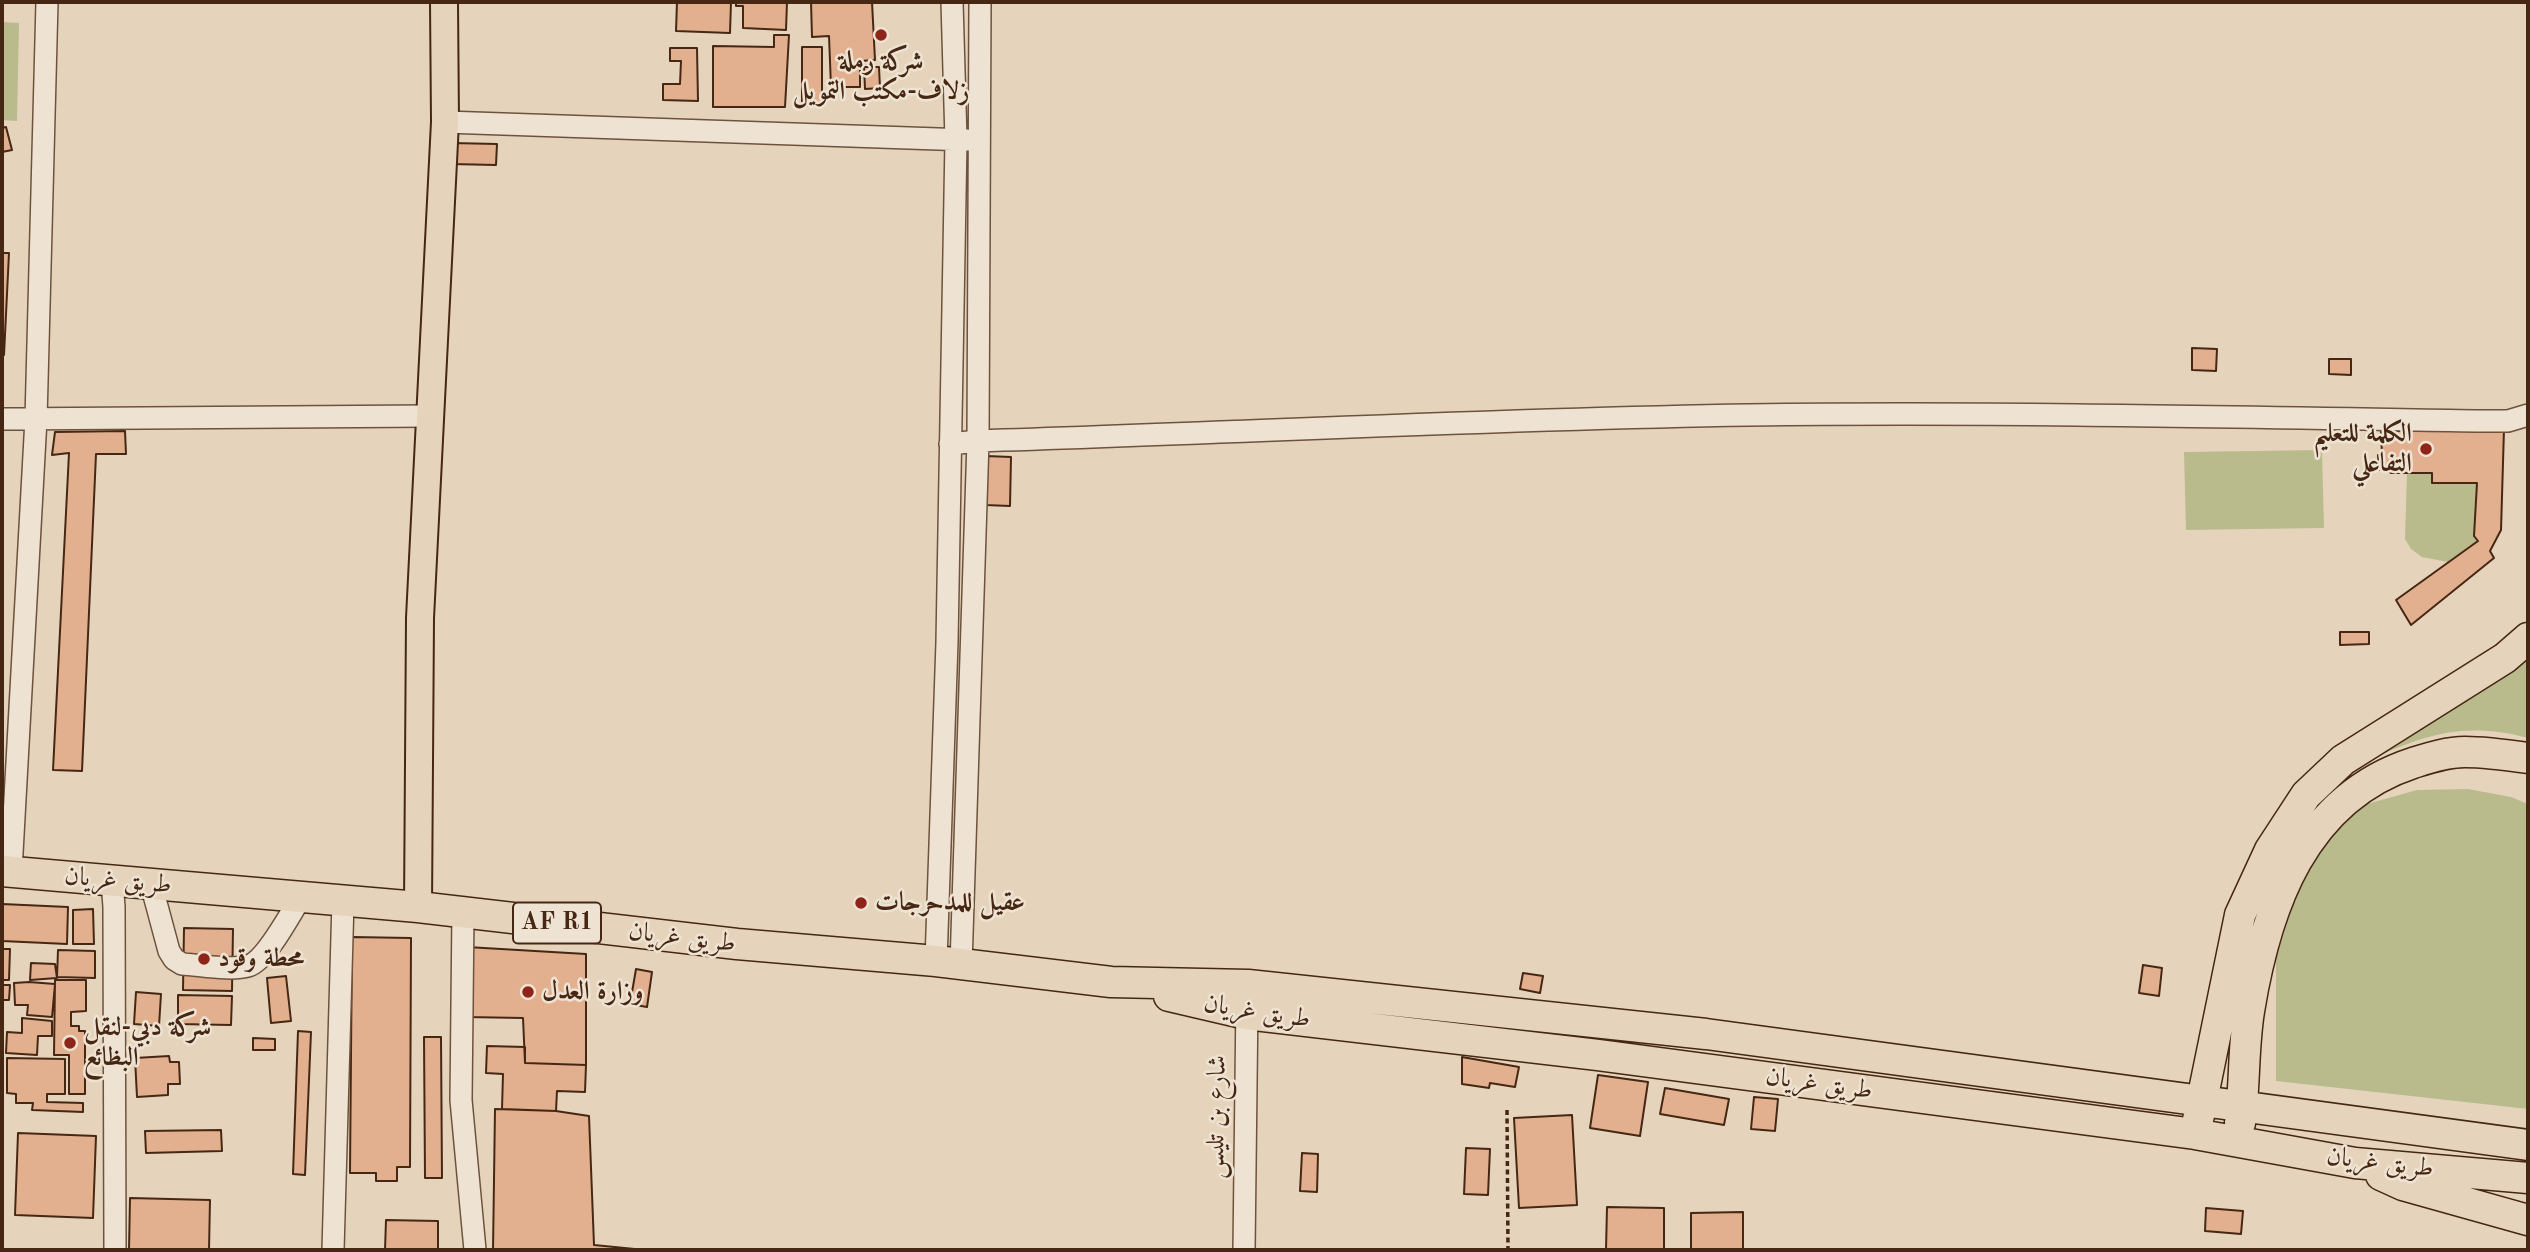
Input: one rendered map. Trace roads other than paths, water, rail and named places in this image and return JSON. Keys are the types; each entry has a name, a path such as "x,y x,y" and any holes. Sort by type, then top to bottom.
{"highway":[{"path":"2195,1134 2241,915 2270,850 2306,795 2343,760 2505,658 2528,638"},
{"path":"2238,1140 2249,1012 2271,915 2300,852 2317,828 2353,792 2394,769 2429,758 2462,752 2528,758"},
{"name":"طريق غريان","path":"6,871 418,907 737,944 949,963 1111,982 1247,999 1598,1055 2238,1140 2355,1163 2528,1178"},
{"name":"طريق غريان","path":"1247,999 1706,1034 2528,1145"},
{"path":"2355,1163 2403,1185 2528,1220"}],"main road":[{"path":"418,907 421,618 444,122 444,2"}],"street":[{"path":"6,871 36,419 47,2"},
{"path":"949,963 950,444 956,140 952,2"},
{"path":"949,963 978,441 980,2"},
{"path":"444,122 979,141"},
{"path":"950,444 1402,424 1749,415 2106,415 2483,421 2508,421 2528,415"},
{"path":"2,419 429,416"},
{"path":"112,881 115,1250"},
{"path":"152,884 169,951 174,959 182,964 242,968 253,964 262,957 301,897"},
{"path":"333,1250 343,901"},
{"path":"463,912 461,1100 475,1250"},
{"name":"شارع بن تليس","path":"1244,1250 1247,999"}],"place":[{"name":"شركة رملة زلاف-مكتب التمويل","path":"881,35"},
{"name":"الكلمة للتعليم التفاعلي","path":"2426,449"},
{"name":"عقيل للمدحرجات","path":"861,903"},
{"name":"محطة وقود","path":"204,959"},
{"name":"وزارة العدل","path":"528,992"},
{"name":"شركة دبي-لنقل البظائع","path":"70,1043"}]}
